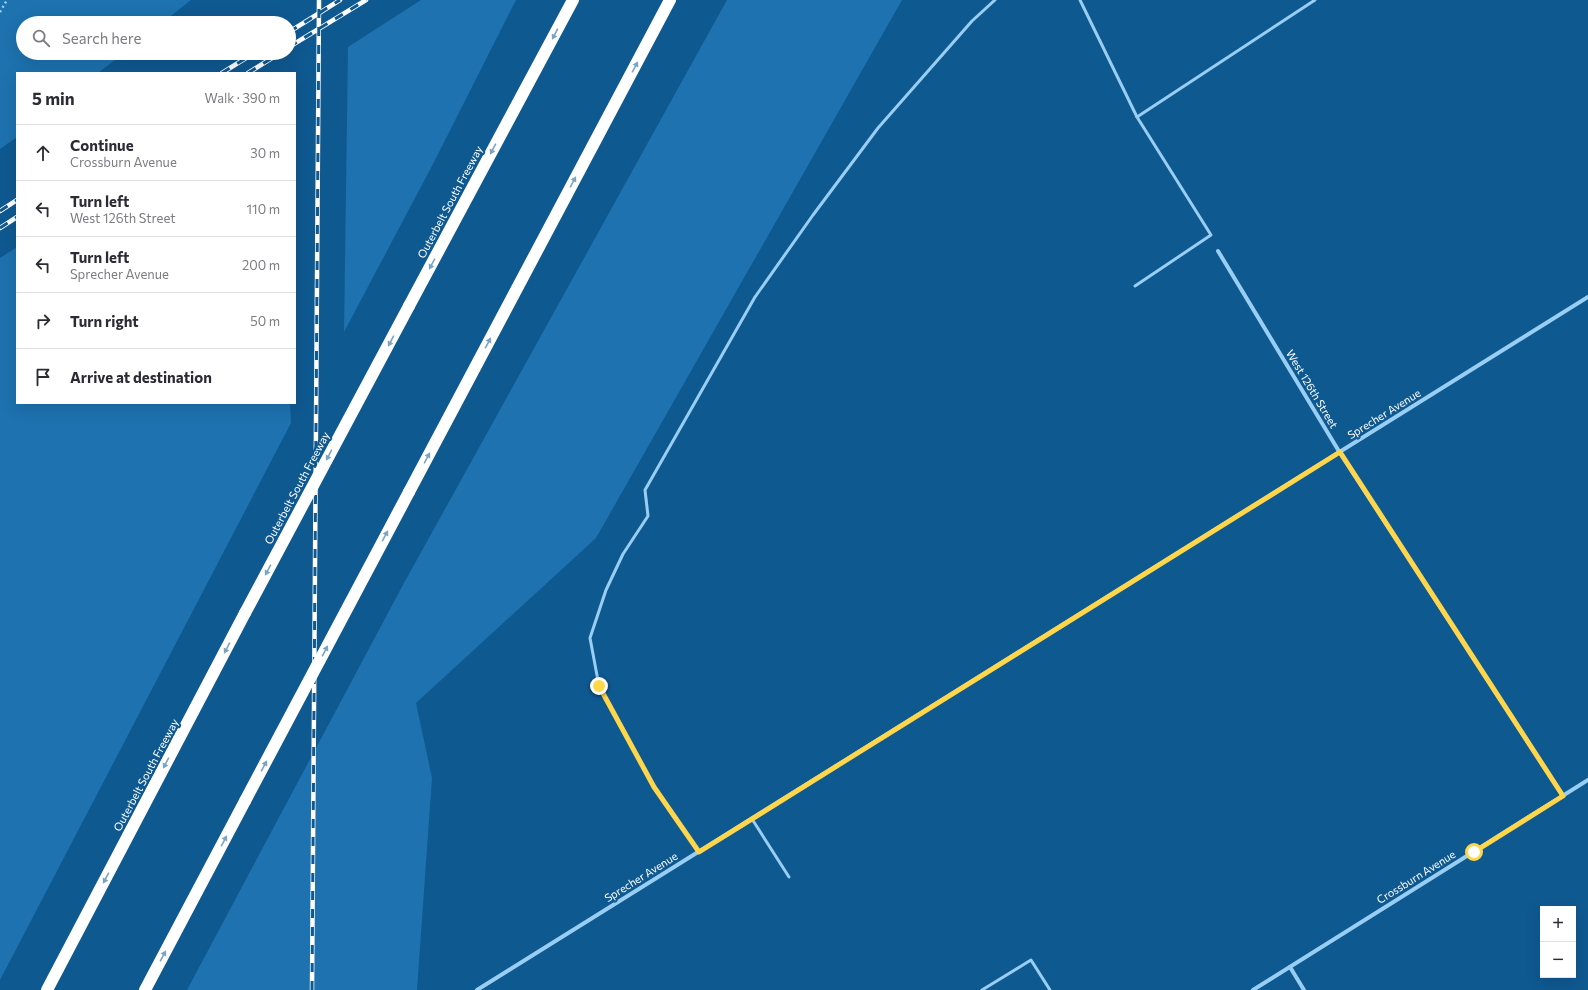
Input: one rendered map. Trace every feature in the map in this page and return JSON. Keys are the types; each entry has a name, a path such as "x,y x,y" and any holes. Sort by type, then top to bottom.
{"highway":[{"name":"Outerbelt South Freeway","path":"47,990 245,613 573,0"},
{"path":"145,990 670,0"}],"street":[{"name":"West 126th Street","path":"1218,251 1340,452 1563,796"},
{"name":"Sprecher Avenue","path":"477,990 1588,297"},
{"name":"Crossburn Avenue","path":"1253,990 1588,780"},
{"path":"1290,967 1304,990"}],"lane":[{"path":"699,852 654,787 599,686 590,638 606,590 623,554 648,516 645,490 755,297 878,128 972,21 995,0"},
{"path":"1080,0 1137,116 1211,235 1135,286"},
{"path":"1137,116 1315,0"},
{"path":"752,819 789,877"},
{"path":"982,990 1031,960 1050,990"}],"path":[{"path":"0,12 7,0"}],"shaded area":[{"path":"0,0 191,0 171,16 16,16 16,60 115,60 99,72 16,72 16,138 0,149"},
{"path":"421,0 516,0 433,164 344,332 348,47"},
{"path":"727,0 902,0 596,538 416,703 432,778 417,990 187,990 404,583"},
{"path":"16,248 16,404 290,404 291,423 0,980 0,258"}],"railway":[{"path":"312,990 319,0"},
{"path":"296,28 340,0"},
{"path":"296,43 366,0"},
{"path":"224,72 243,60"},
{"path":"250,72 269,60"},
{"path":"0,211 16,201"},
{"path":"0,228 16,218"}],"route":[{"path":"599,686 654,787 699,852 1340,452 1563,796 1474,852"}]}
